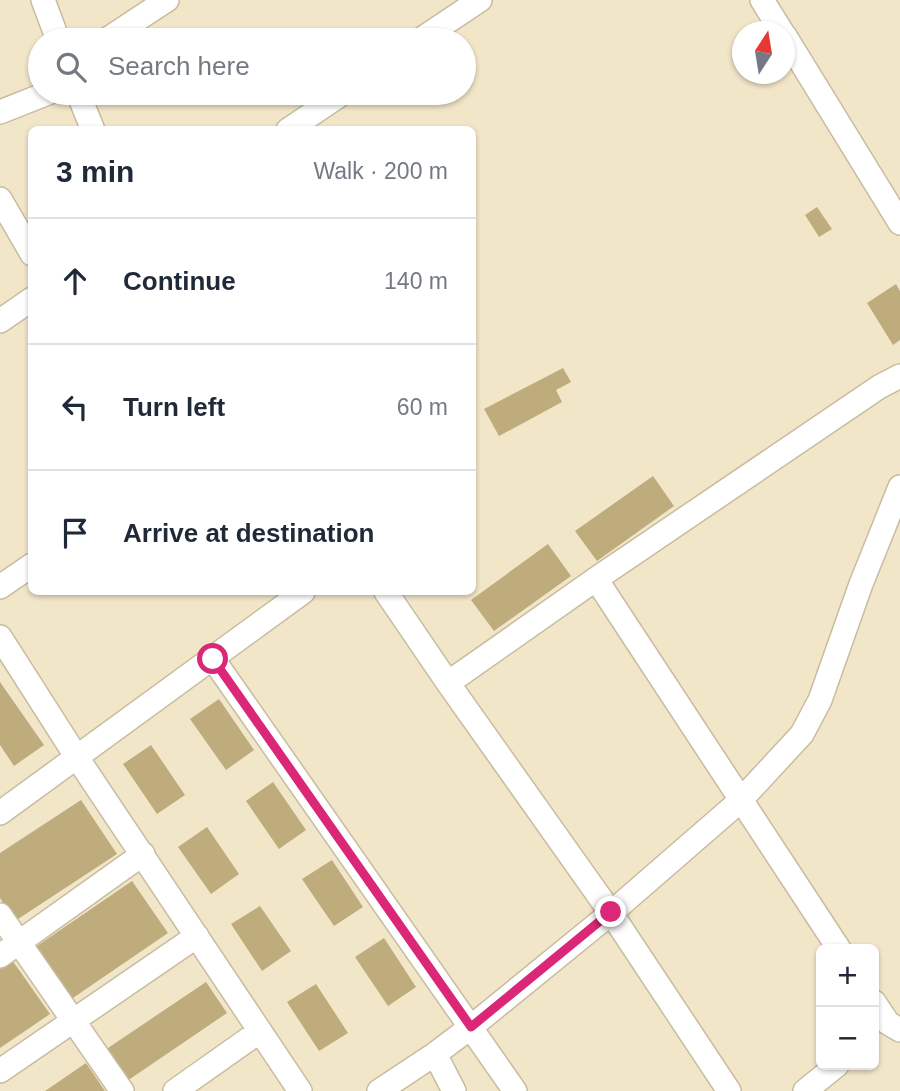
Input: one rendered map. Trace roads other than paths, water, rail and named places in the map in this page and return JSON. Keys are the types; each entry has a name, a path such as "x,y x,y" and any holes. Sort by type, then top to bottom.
{"street":[{"path":"43,0 54,28"},
{"path":"124,28 167,0"},
{"path":"438,28 480,0"},
{"path":"762,0 775,21"},
{"path":"795,53 900,223"},
{"path":"0,112 28,101"},
{"path":"83,105 91,126"},
{"path":"294,126 324,105"},
{"path":"0,199 28,247"},
{"path":"0,321 28,302"},
{"path":"448,683 596,579 879,387 900,376"},
{"path":"379,1091 471,1027 611,912 740,801 802,734 820,700 848,619 900,487"},
{"path":"0,587 28,568"},
{"path":"596,579 836,944"},
{"path":"0,813 299,595"},
{"path":"388,595 611,912 729,1091"},
{"path":"0,636 76,756 300,1091"},
{"path":"213,659 515,1091"},
{"path":"9,949 143,854"},
{"path":"0,915 9,949 73,1022 122,1091"},
{"path":"0,1070 197,936"},
{"path":"876,1007 887,1029"},
{"path":"175,1091 260,1031"},
{"path":"435,1054 454,1091"},
{"path":"805,1091 831,1070"}]}
